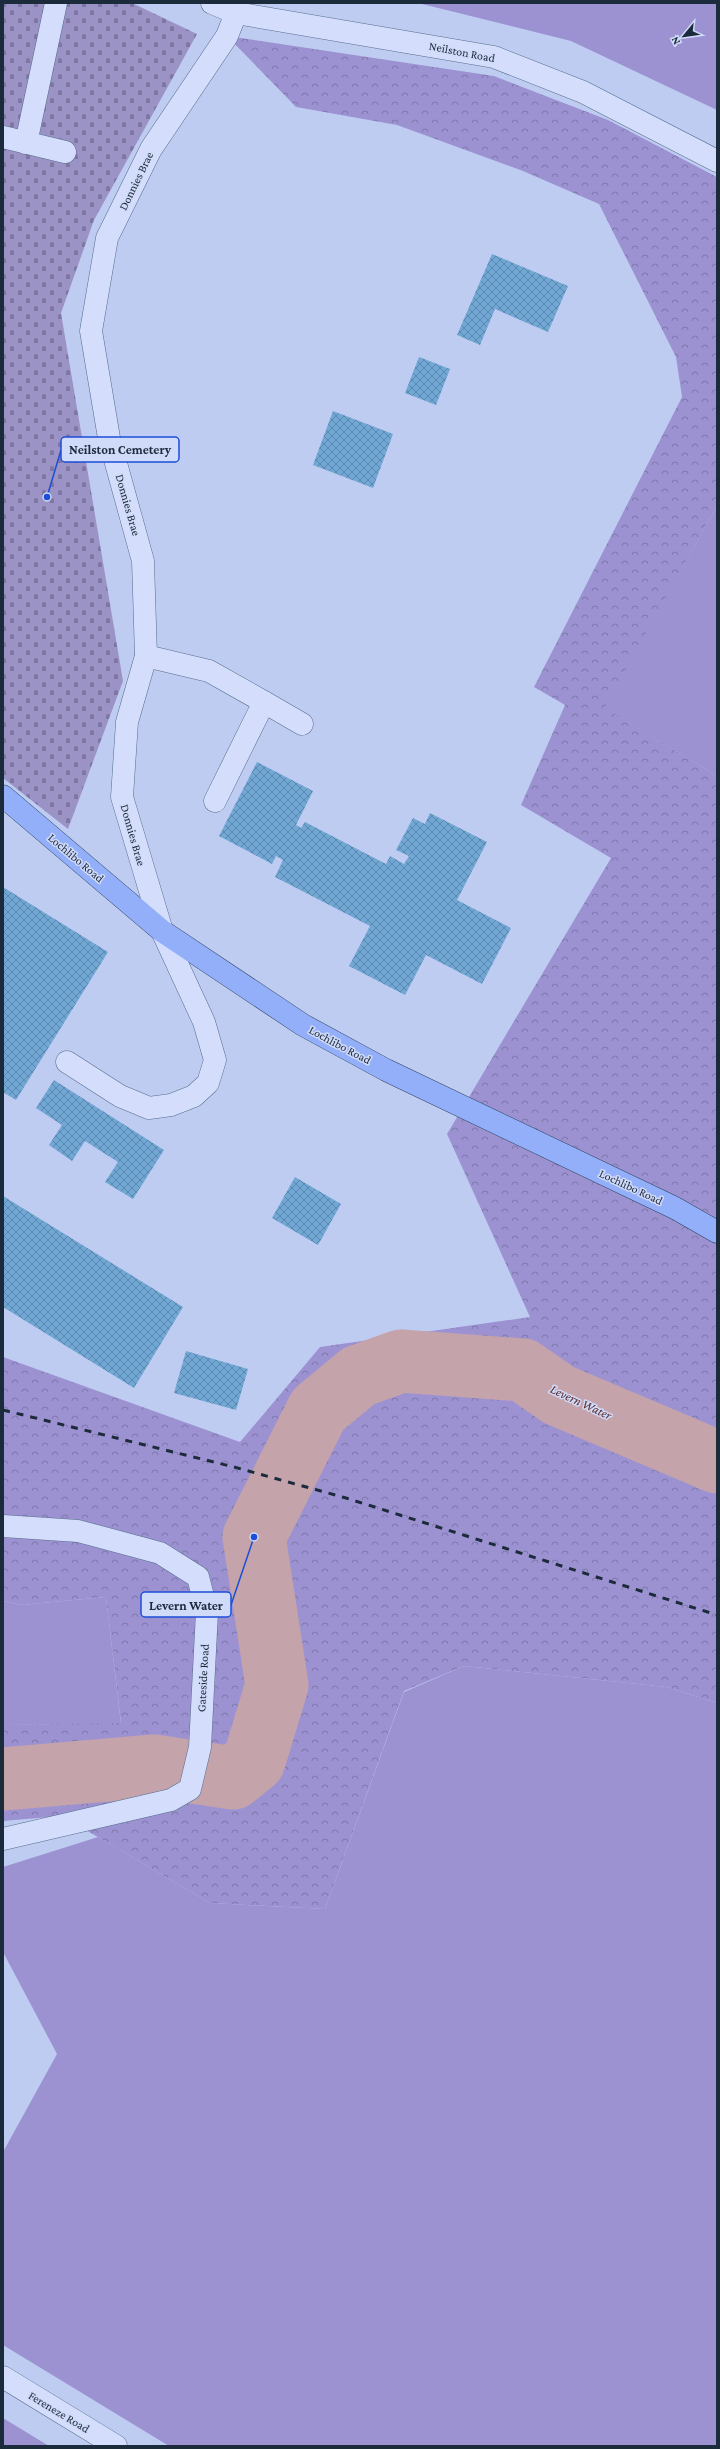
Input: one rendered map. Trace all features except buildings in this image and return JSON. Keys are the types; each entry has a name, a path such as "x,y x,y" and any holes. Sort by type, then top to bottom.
{"main road":[{"name":"Lochlibo Road","path":"3,796 162,931 303,1025 386,1070 675,1208 717,1232"}],"street":[{"path":"26,143 56,3"},
{"name":"Neilston Road","path":"212,3 236,13 494,57 583,92 717,161"},
{"name":"Donnies Brae","path":"67,1062 120,1096 149,1108 177,1103 194,1096 208,1083 215,1060 204,1022 162,931 122,797 127,722 146,656 143,561 109,438 91,331 107,238 151,149 227,36 236,13"},
{"path":"3,137 65,152"},
{"path":"146,656 208,671 302,724"},
{"path":"215,801 264,702"},
{"name":"Gateside Road","path":"3,1526 85,1533 160,1553 198,1577 207,1612 200,1747 190,1789 171,1800 3,1839"},
{"name":"Fereneze Road","path":"3,2377 116,2446"}],"green space":[{"path":"3,3 132,3 197,34 94,220 61,313 123,681 68,829 3,778"},
{"path":"418,3 717,3 717,110 571,41"},
{"path":"227,36 494,76 608,120 717,177 717,506 605,708 717,776 717,1703 667,1687 464,1666 404,1691 325,1909 210,1903 62,1816 3,1821 3,1725 121,1723 106,1597 21,1605 3,1601 3,1357 240,1442 320,1347 530,1317 447,1134 611,858 521,805 565,705 534,687 682,397 676,357 599,204 523,171 397,125 296,107"},
{"path":"717,506 717,776 604,708"},
{"path":"106,1597 121,1724 3,1725 3,1601 21,1605"},
{"path":"464,1666 667,1687 717,1703 717,2446 169,2446 3,2345 3,2152 57,2054 3,1952 3,1867 98,1837 210,1903 325,1909 404,1692"},
{"path":"3,2418 49,2446 3,2446"}],"waterway":[{"name":"Levern Water","path":"3,1779 154,1766 233,1778 254,1761 277,1685 254,1537 318,1410 359,1376 401,1361 523,1370 559,1395 717,1462"}],"railway":[{"path":"3,1410 234,1467 346,1498 717,1615"}],"place":[{"name":"Neilston Cemetery","path":"47,497"},
{"name":"Levern Water","path":"254,1537"}]}
